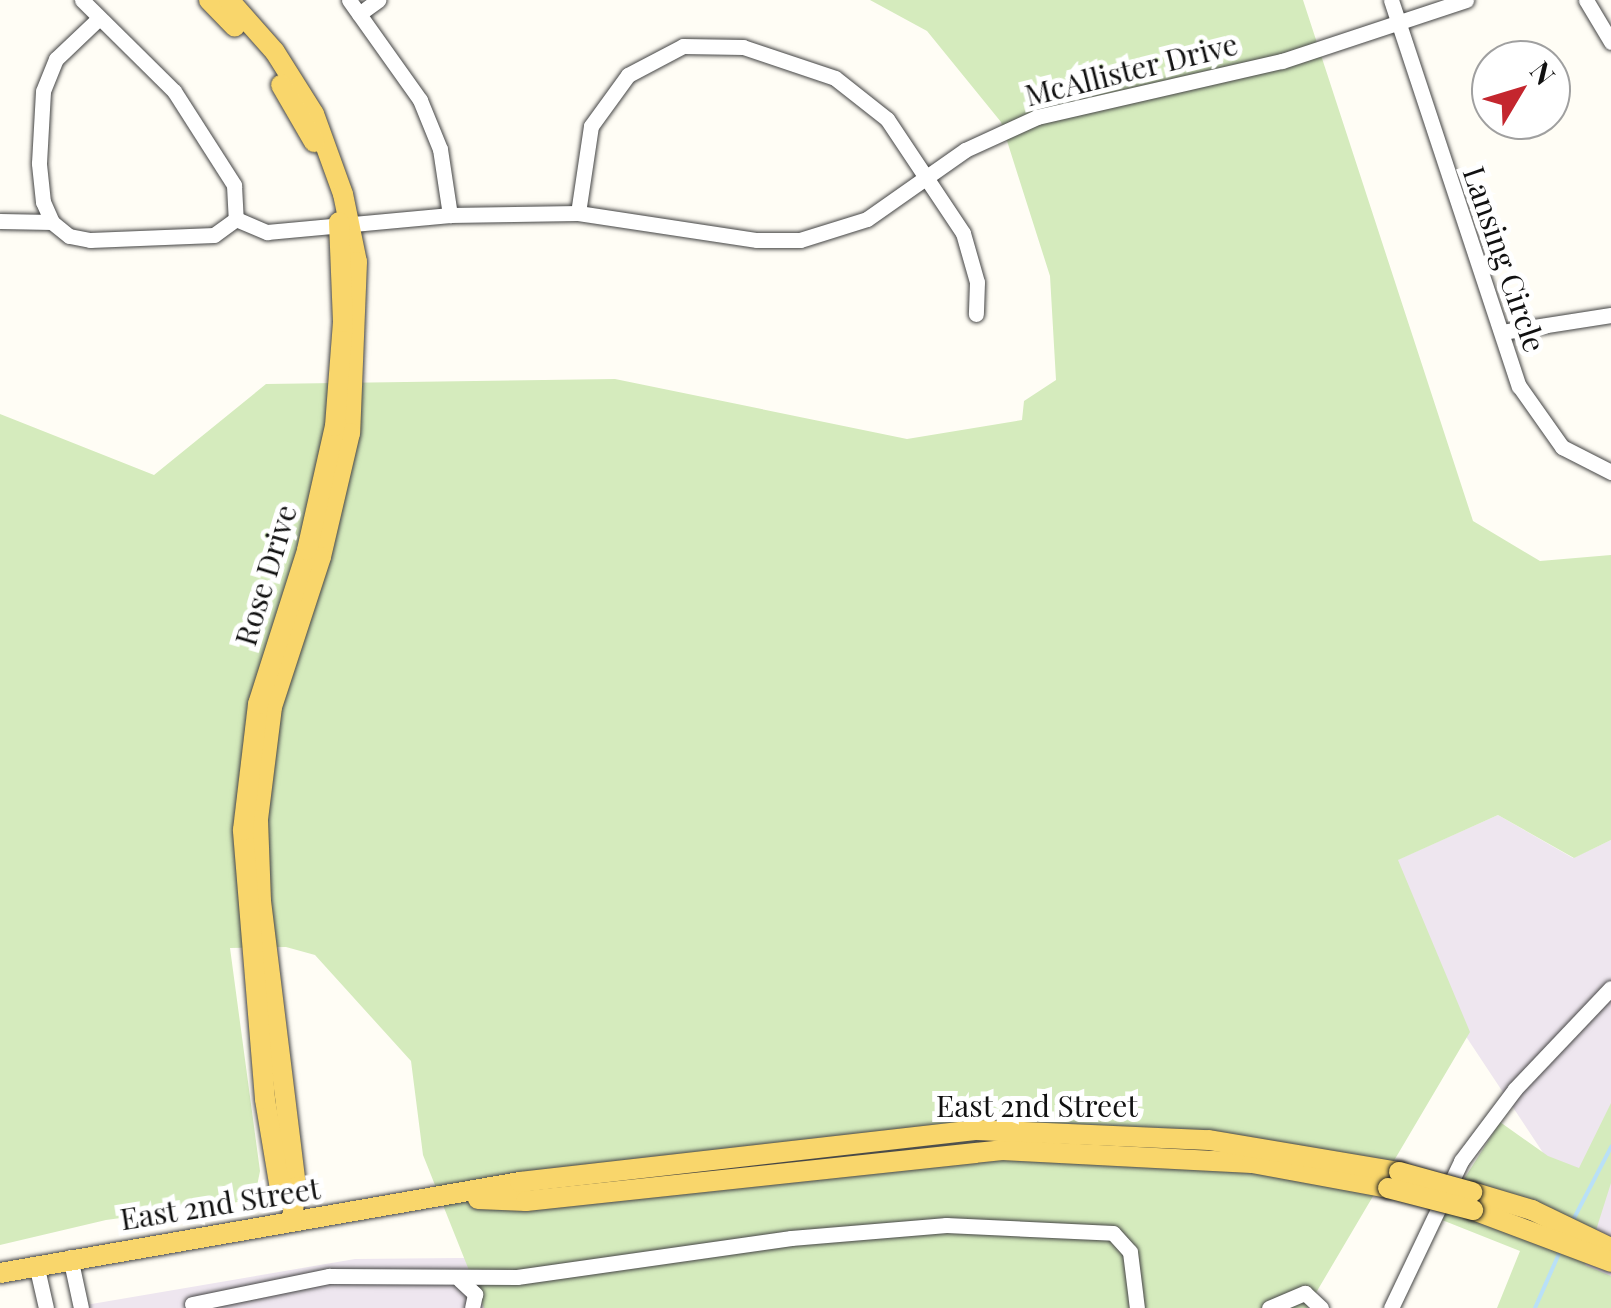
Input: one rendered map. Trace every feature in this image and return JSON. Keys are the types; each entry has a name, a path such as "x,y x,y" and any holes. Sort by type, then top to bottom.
{"main road":[{"name":"Rose Drive","path":"209,0 268,63 312,137 346,227"},
{"name":"Rose Drive","path":"229,0 276,52 314,114 346,227 359,322 350,432 326,540 272,708 258,820 260,902 296,1187 291,1211"},
{"name":"East 2nd Street","path":"0,1273 291,1211 451,1198 520,1182 978,1130 1209,1140 1473,1201 1532,1210 1606,1253"},
{"name":"East 2nd Street","path":"1473,1201 1533,1233 1606,1253"}],"street":[{"path":"82,0 199,123 234,185 236,219 214,235 181,242 90,240 69,236 52,222 42,202 39,162 44,91 56,60 99,18"},
{"path":"348,0 434,128 450,215"},
{"path":"359,14 378,0"},
{"name":"Lansing Circle","path":"1391,0 1502,332 1534,414 1562,448 1611,472"},
{"name":"McAllister Drive","path":"236,219 267,232 450,215 578,213 757,240 800,240 867,219 992,136 1064,108 1282,61 1466,0"},
{"path":"1586,0 1611,42"},
{"path":"578,213 585,146 609,94 660,55 711,43 743,47 850,88 887,119 928,176 971,254 976,314"},
{"path":"0,221 52,222"},
{"path":"1502,332 1611,315"},
{"path":"1391,1308 1461,1161 1526,1076 1611,988"},
{"path":"192,1304 330,1276 460,1280 946,1225 1101,1228 1130,1252 1137,1308"},
{"path":"70,1257 80,1308"},
{"path":"36,1264 46,1308"},
{"path":"460,1280 475,1294 472,1308"},
{"path":"1269,1308 1305,1293 1321,1308"}],"shaded area":[{"path":"1498,815 1573,858 1611,840 1611,1308 1523,1308 1575,1201 1467,1038 1397,860"},
{"path":"574,1257 950,1308 68,1308 355,1259"}],"green space":[{"path":"870,0 1303,0 1473,521 1540,561 1611,555 1611,840 1574,858 1498,815 1398,860 1470,1032 1307,1308 484,1308 423,1155 411,1061 315,955 286,947 230,948 260,1171 256,1191 238,1202 106,1220 0,1245 0,414 154,475 266,384 615,379 907,439 1022,420 1024,401 1056,380 1050,276 1001,122 927,31"},
{"path":"1611,1103 1611,1183 1585,1265 1611,1276 1611,1308 1497,1308 1520,1251 1442,1220 1444,1211 1500,1122 1548,1156 1579,1168"}],"waterway":[{"path":"1572,1222 1611,1147"},
{"path":"1535,1308 1561,1249"}]}
